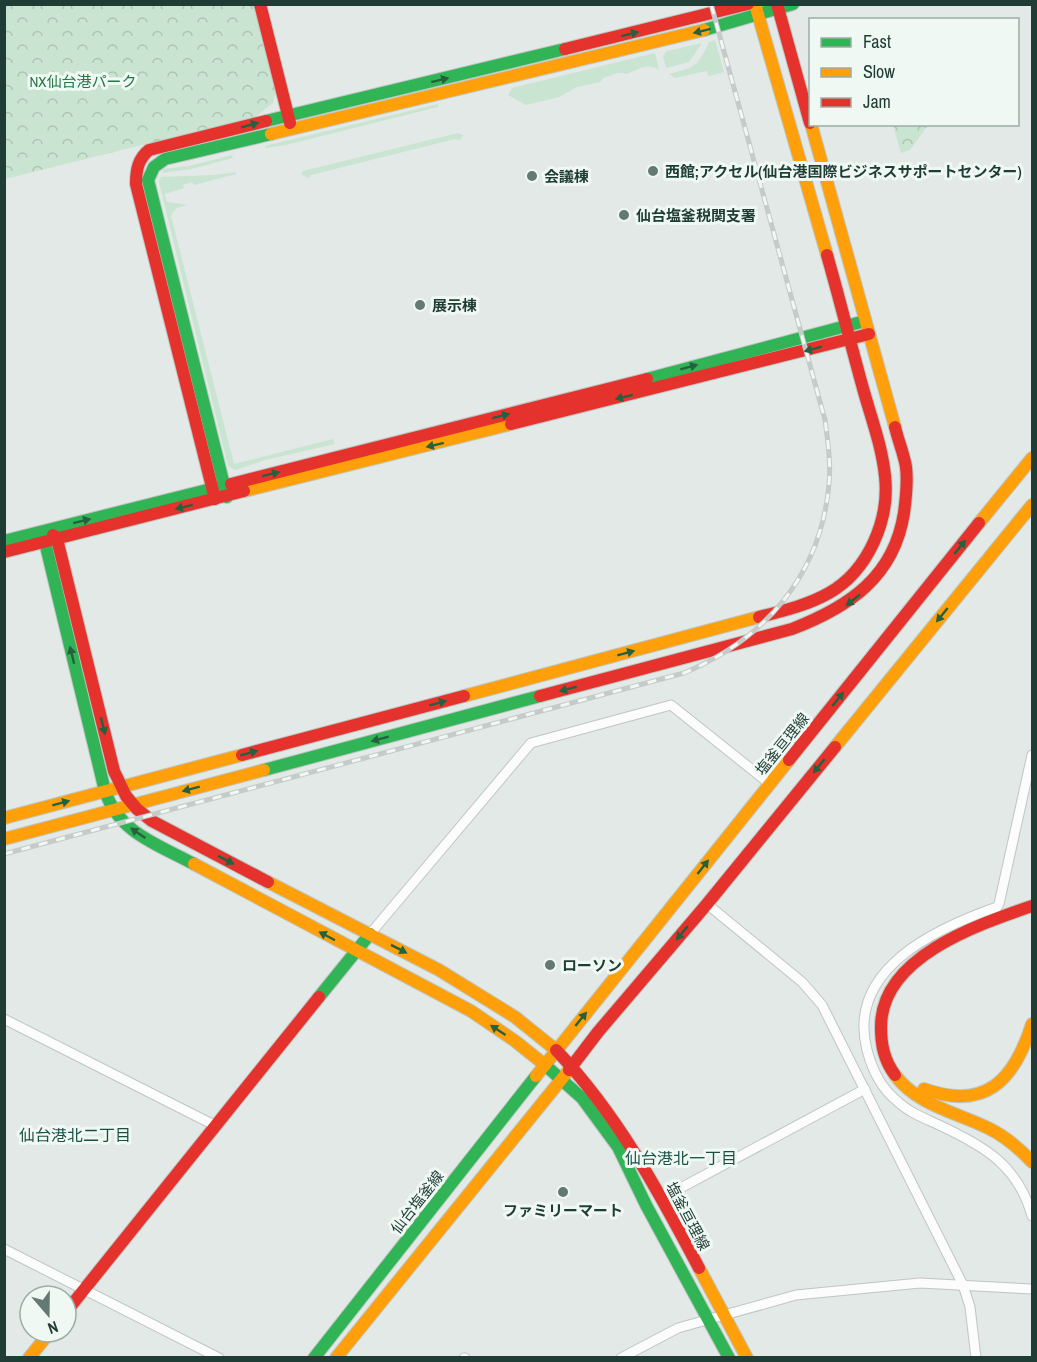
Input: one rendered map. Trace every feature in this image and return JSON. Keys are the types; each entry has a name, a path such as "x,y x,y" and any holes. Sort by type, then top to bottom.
{"main road":[{"path":"260,4 292,130"},
{"path":"219,493 136,184 135,169 142,155 149,150 748,4"},
{"path":"219,493 148,180 150,171 156,163 706,30 757,10 793,4"},
{"path":"778,6 809,117"},
{"path":"4,818 773,614 831,592 851,574 868,554 875,539 885,505 885,470 757,10"},
{"path":"4,838 772,635 818,621 838,611 873,582 890,555 905,510 906,468 812,126"},
{"path":"4,552 50,537 866,321"},
{"path":"219,493 869,334"},
{"name":"塩釜亘理線","path":"729,1358 646,1205 618,1147 582,1098 545,1065 1032,458"},
{"path":"336,1358 598,1032 707,904 1032,505"},
{"path":"50,537 114,771 119,787 131,805 144,817 439,970 515,1017 556,1050"},
{"path":"4,541 50,537"},
{"path":"50,537 105,791 111,810 123,823 140,836 471,1011 545,1065"},
{"path":"1032,906 972,929 916,961 892,987 882,1011 880,1037 887,1063 903,1086 930,1104 999,1133 1032,1162"},
{"path":"1032,915 959,944 926,964 902,988 891,1014 890,1037 896,1059 913,1082 936,1095 962,1098 988,1090 1009,1074 1023,1052 1032,1024"},
{"path":"78,1297 370,934"},
{"name":"塩釜亘理線","path":"556,1050 589,1084 619,1125 662,1198 747,1358"},
{"name":"仙台塩釜線","path":"314,1358 545,1065"},
{"path":"29,1358 40,1344"}],"street":[{"path":"370,934 531,743 671,705 770,784"},
{"path":"1032,755 999,904 997,907 926,937 895,961 885,973 867,1007 864,1034 876,1076 896,1101 913,1113 970,1139 992,1154 1019,1184 1026,1196 1032,1216"},
{"path":"707,904 802,982 822,1005 963,1285 970,1306 976,1358"},
{"path":"4,1019 216,1126"},
{"path":"662,1198 865,1089"},
{"path":"4,1249 219,1358"},
{"path":"621,1358 678,1329 796,1294 920,1283 1032,1288"}],"green space":[{"name":"NX仙台港パーク","path":"4,5 254,5 276,89 273,103 255,117 5,179"},
{"path":"715,40 724,72 709,76 706,71 675,78 669,74 695,65 709,42"},
{"path":"702,43 689,62 666,68 663,56 667,51"},
{"path":"655,53 659,70 642,67 626,74 618,73 603,78 600,82 577,87 559,97 526,105 508,95 512,88"},
{"path":"438,104 438,107 286,145 265,148 265,146"},
{"path":"893,126 928,126 910,150 901,153"},
{"path":"458,133 463,135 460,140 455,139 311,175 308,178 301,174 303,171"},
{"path":"232,155 233,158 191,169 162,173 164,169 189,166"},
{"path":"236,172 236,174 194,185 192,182 183,185 184,188 165,194 167,202 188,205 177,208 171,216 234,464 333,439 335,444 265,460 235,470 228,466 159,182 161,177"}],"railway":[{"path":"4,854 684,673 740,642 764,622 784,600 801,574 814,547 824,517 830,476 827,436 825,420 711,4"}],"traffic: fast":[{"path":"704,30 793,4"},
{"path":"266,121 565,49"},
{"path":"227,497 148,180 154,167 165,159 271,134"},
{"path":"647,379 865,321"},
{"path":"4,541 231,484"},
{"path":"47,535 45,542 105,791 111,805 120,817 141,836 194,864"},
{"path":"264,770 540,696"},
{"path":"319,997 370,934"},
{"path":"545,1065 582,1098 618,1147 646,1205 729,1358"},
{"path":"314,1358 536,1076"}],"traffic: slow":[{"path":"755,4 827,255"},
{"path":"271,134 704,30"},
{"path":"812,126 895,427"},
{"path":"244,491 511,424"},
{"path":"979,523 1032,458"},
{"path":"835,747 1032,505"},
{"path":"464,696 759,617"},
{"path":"4,818 242,755"},
{"path":"536,1076 789,760"},
{"path":"4,839 264,770"},
{"path":"194,864 471,1011 545,1065"},
{"path":"268,882 439,970 515,1017 556,1050"},
{"path":"924,1089 945,1095 964,1096 980,1093 994,1086 1016,1061 1032,1024"},
{"path":"336,1358 569,1070"},
{"path":"895,1075 914,1094 925,1101 988,1128 1017,1147 1032,1162"},
{"path":"699,1268 747,1358"},
{"path":"29,1358 40,1344"}],"traffic: jam":[{"path":"260,4 290,123"},
{"path":"565,49 748,4"},
{"path":"777,4 809,119"},
{"path":"215,499 136,184 136,174 140,161 149,150 266,121"},
{"path":"759,617 813,601 843,583 865,558 880,527 884,510 886,493 882,455 827,255"},
{"path":"511,424 869,334"},
{"path":"231,484 647,379"},
{"path":"540,696 792,629 850,600 879,572 899,535 904,513 907,478 895,427"},
{"path":"4,552 244,491"},
{"path":"789,760 979,523"},
{"path":"53,535 57,539 114,771 126,796 152,821 268,882"},
{"path":"242,755 464,696"},
{"path":"569,1070 835,747"},
{"path":"895,1075 884,1052 881,1027 885,1002 897,981 914,963 936,947 985,923 1032,906"},
{"path":"78,1297 319,997"},
{"path":"556,1050 598,1100 635,1154 699,1268"}],"place":[{"name":"西館;アクセル(仙台港国際ビジネスサポートセンター)","path":"653,171"},
{"name":"会議棟","path":"532,176"},
{"name":"仙台塩釜税関支署","path":"624,215"},
{"name":"展示棟","path":"420,305"},
{"name":"ローソン","path":"550,965"},
{"name":"ファミリーマート","path":"563,1192"}],"district":[{"name":"仙台港北二丁目","path":"75,1135"},
{"name":"仙台港北一丁目","path":"681,1158"}]}
